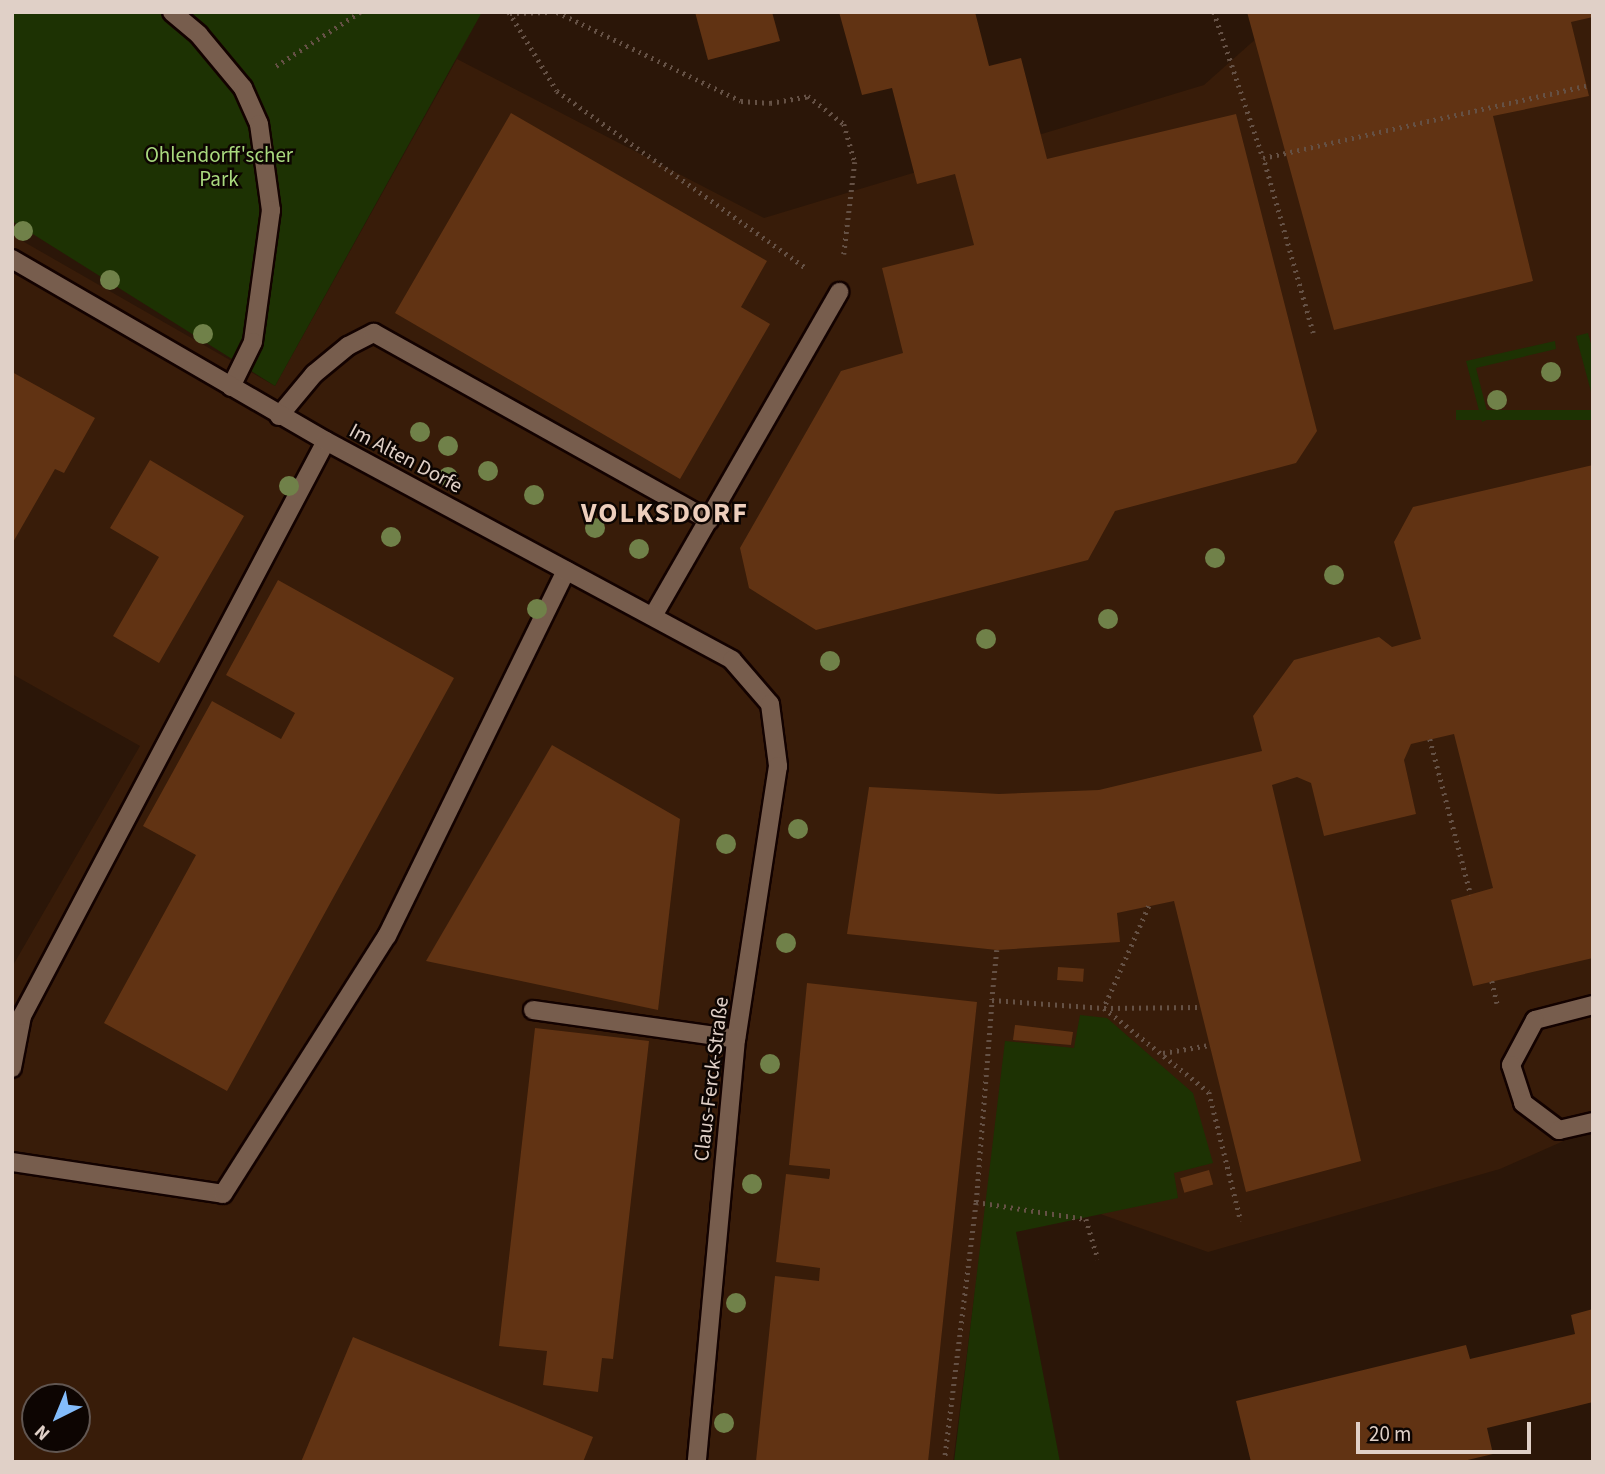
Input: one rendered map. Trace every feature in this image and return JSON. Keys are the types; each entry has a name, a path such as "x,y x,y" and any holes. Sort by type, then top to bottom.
{"street":[{"path":"172,12 199,36 243,88 259,124 271,211 253,342 231,387"},
{"name":"Im Alten Dorfe","path":"12,259 279,416 732,660 770,704"},
{"path":"653,616 839,292"},
{"path":"279,416 314,374 348,345 374,333 709,520"},
{"path":"12,1068 22,1016 326,441"},
{"path":"12,1162 223,1194 387,936 566,570"},
{"name":"Claus-Ferck-Straße","path":"697,1462 736,1039 778,766 770,704"},
{"path":"1593,1004 1535,1020 1511,1065 1523,1103 1559,1130 1593,1122"},
{"path":"533,1010 736,1039"}],"path":[{"path":"243,88 359,12"},
{"path":"509,13 551,12"},
{"path":"509,13 557,90 839,292 855,162 844,124 808,96 770,103 741,101 557,12"},
{"path":"1214,12 1263,158 1313,333"},
{"path":"1263,158 1586,86"},
{"path":"1430,739 1471,895"},
{"path":"1104,1008 1149,906"},
{"path":"944,1462 976,1202 997,950"},
{"path":"992,1000 1104,1008 1200,1007"},
{"path":"1104,1008 1209,1092 1241,1221"},
{"path":"1162,1053 1209,1045"},
{"path":"976,1202 1086,1219 1098,1259"}],"shaded area":[{"path":"1286,12 1593,12 1593,1128 1500,1169 1208,1252 990,1175 953,1462 12,1462 12,967 140,746 12,674 12,235 275,386 457,59 764,218 1204,85"}],"green space":[{"name":"Ohlendorff'scher Park","path":"12,12 482,12 275,386 12,221"},
{"path":"1588,333 1593,351 1593,399 1576,336"},
{"path":"1555,341 1556,349 1476,368 1489,419 1482,422 1466,361"},
{"path":"1456,410 1593,410 1593,420 1456,420"},
{"path":"1080,1015 1107,1018 1193,1093 1213,1163 1174,1173 1178,1198 1016,1232 1060,1462 954,1462 1005,1041 1074,1048"}],"building":[{"path":"695,12 772,12 780,41 708,60"},
{"path":"839,12 975,12 989,66 1021,58 1047,159 1236,114 1317,431 1296,463 1115,511 1088,560 816,630 749,588 740,548 841,371 903,353 882,268 974,245 955,174 917,184 892,88 862,95"},
{"path":"1247,12 1593,12 1593,17 1571,22 1589,96 1493,116 1533,281 1334,330"},
{"path":"511,113 767,261 741,307 770,324 680,479 395,313"},
{"path":"12,372 95,418 64,473 55,469 12,544"},
{"path":"150,460 244,516 159,663 113,636 159,557 110,528"},
{"path":"1593,465 1593,958 1473,986 1451,900 1493,888 1454,734 1411,744 1404,760 1416,814 1324,836 1311,783 1297,777 1272,785 1361,1161 1246,1192 1174,901 1117,913 1120,942 997,950 847,934 869,787 999,794 1099,790 1262,751 1253,716 1294,660 1379,637 1392,647 1421,639 1394,542 1413,507"},
{"path":"278,580 454,678 227,1091 104,1023 196,855 143,826 212,701 281,739 295,713 226,675"},
{"path":"552,745 680,819 658,1010 426,961"},
{"path":"1058,967 1084,969 1083,982 1057,980"},
{"path":"807,983 977,1002 928,1462 756,1461 775,1276 819,1281 820,1268 776,1262 786,1174 829,1179 830,1174 830,1169 789,1165"},
{"path":"1015,1025 1073,1032 1071,1045 1013,1040"},
{"path":"535,1028 649,1041 613,1359 602,1358 598,1392 543,1385 547,1351 499,1346"},
{"path":"1209,1170 1213,1184 1184,1193 1180,1178"},
{"path":"1593,1309 1593,1402 1487,1428 1493,1454 1459,1462 1251,1462 1236,1401 1466,1345 1470,1359 1575,1334 1571,1315"},
{"path":"353,1337 593,1437 583,1462 301,1462"}],"district":[{"name":"VOLKSDORF","path":"665,513"}]}
